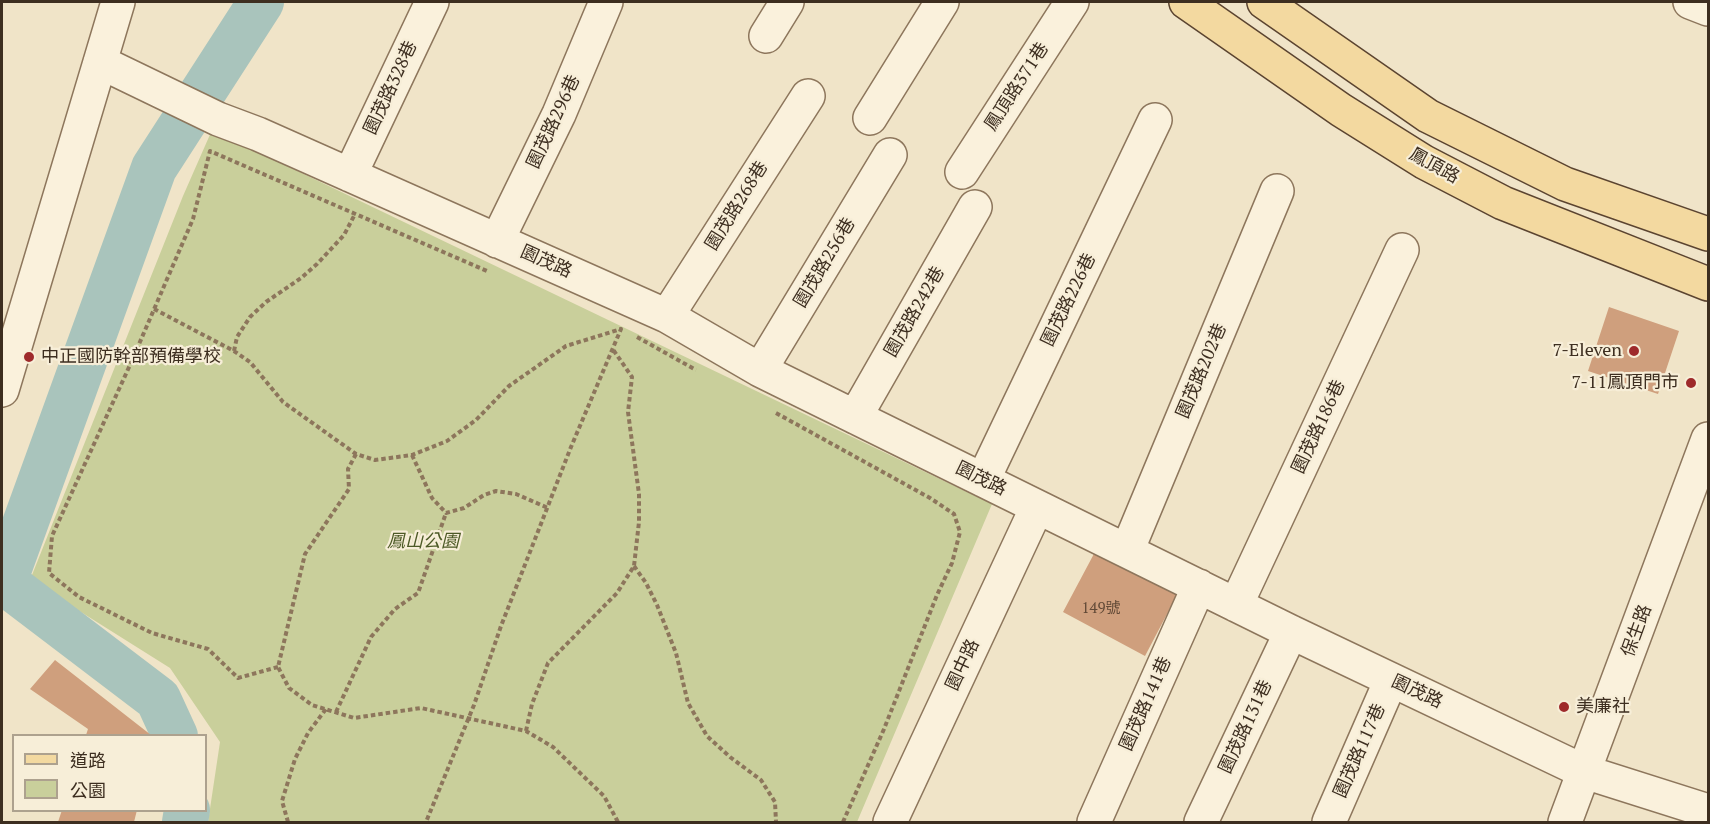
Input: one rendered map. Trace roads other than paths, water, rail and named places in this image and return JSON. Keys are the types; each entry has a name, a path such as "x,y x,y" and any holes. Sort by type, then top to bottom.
{"main road":[{"name":"鳳頂路","path":"1186,2 1341,110 1424,162 1503,203 1708,284"},
{"path":"1263,2 1428,116 1565,184 1708,234"}],"street":[{"path":"2,390 118,2"},
{"name":"園茂路328巷","path":"350,175 432,2"},
{"name":"園茂路296巷","path":"497,241 559,114 606,2"},
{"path":"766,36 788,2"},
{"path":"870,118 942,2"},
{"name":"鳳頂路371巷","path":"963,172 1072,2"},
{"path":"1690,2 1708,9"},
{"name":"園茂路","path":"100,62 218,119 258,134 667,316 760,370 1291,632 1585,772 1708,811"},
{"name":"園茂路268巷","path":"667,316 808,96"},
{"name":"園茂路226巷","path":"983,480 1155,120"},
{"name":"園茂路256巷","path":"760,370 890,155"},
{"name":"園茂路202巷","path":"1127,551 1277,191"},
{"name":"園茂路242巷","path":"855,417 975,207"},
{"name":"園茂路186巷","path":"1236,605 1402,250"},
{"name":"保生路","path":"1565,822 1708,439"},
{"name":"園中路","path":"890,822 1037,507"},
{"name":"園茂路141巷","path":"1094,822 1199,586"},
{"name":"園茂路131巷","path":"1201,822 1291,632"},
{"name":"園茂路117巷","path":"1329,822 1391,680"}],"waterway":[{"path":"174,734 158,699 4,582 154,168 261,2"},
{"path":"185,822 187,812"}],"place":[{"name":"7-Eleven","path":"1634,351"},
{"name":"中正國防幹部預備學校","path":"29,357"},
{"name":"7-11鳳頂門市","path":"1691,383"},
{"name":"美廉社","path":"1564,707"}],"park label":[{"name":"鳳山公園","path":"423,542"}]}
